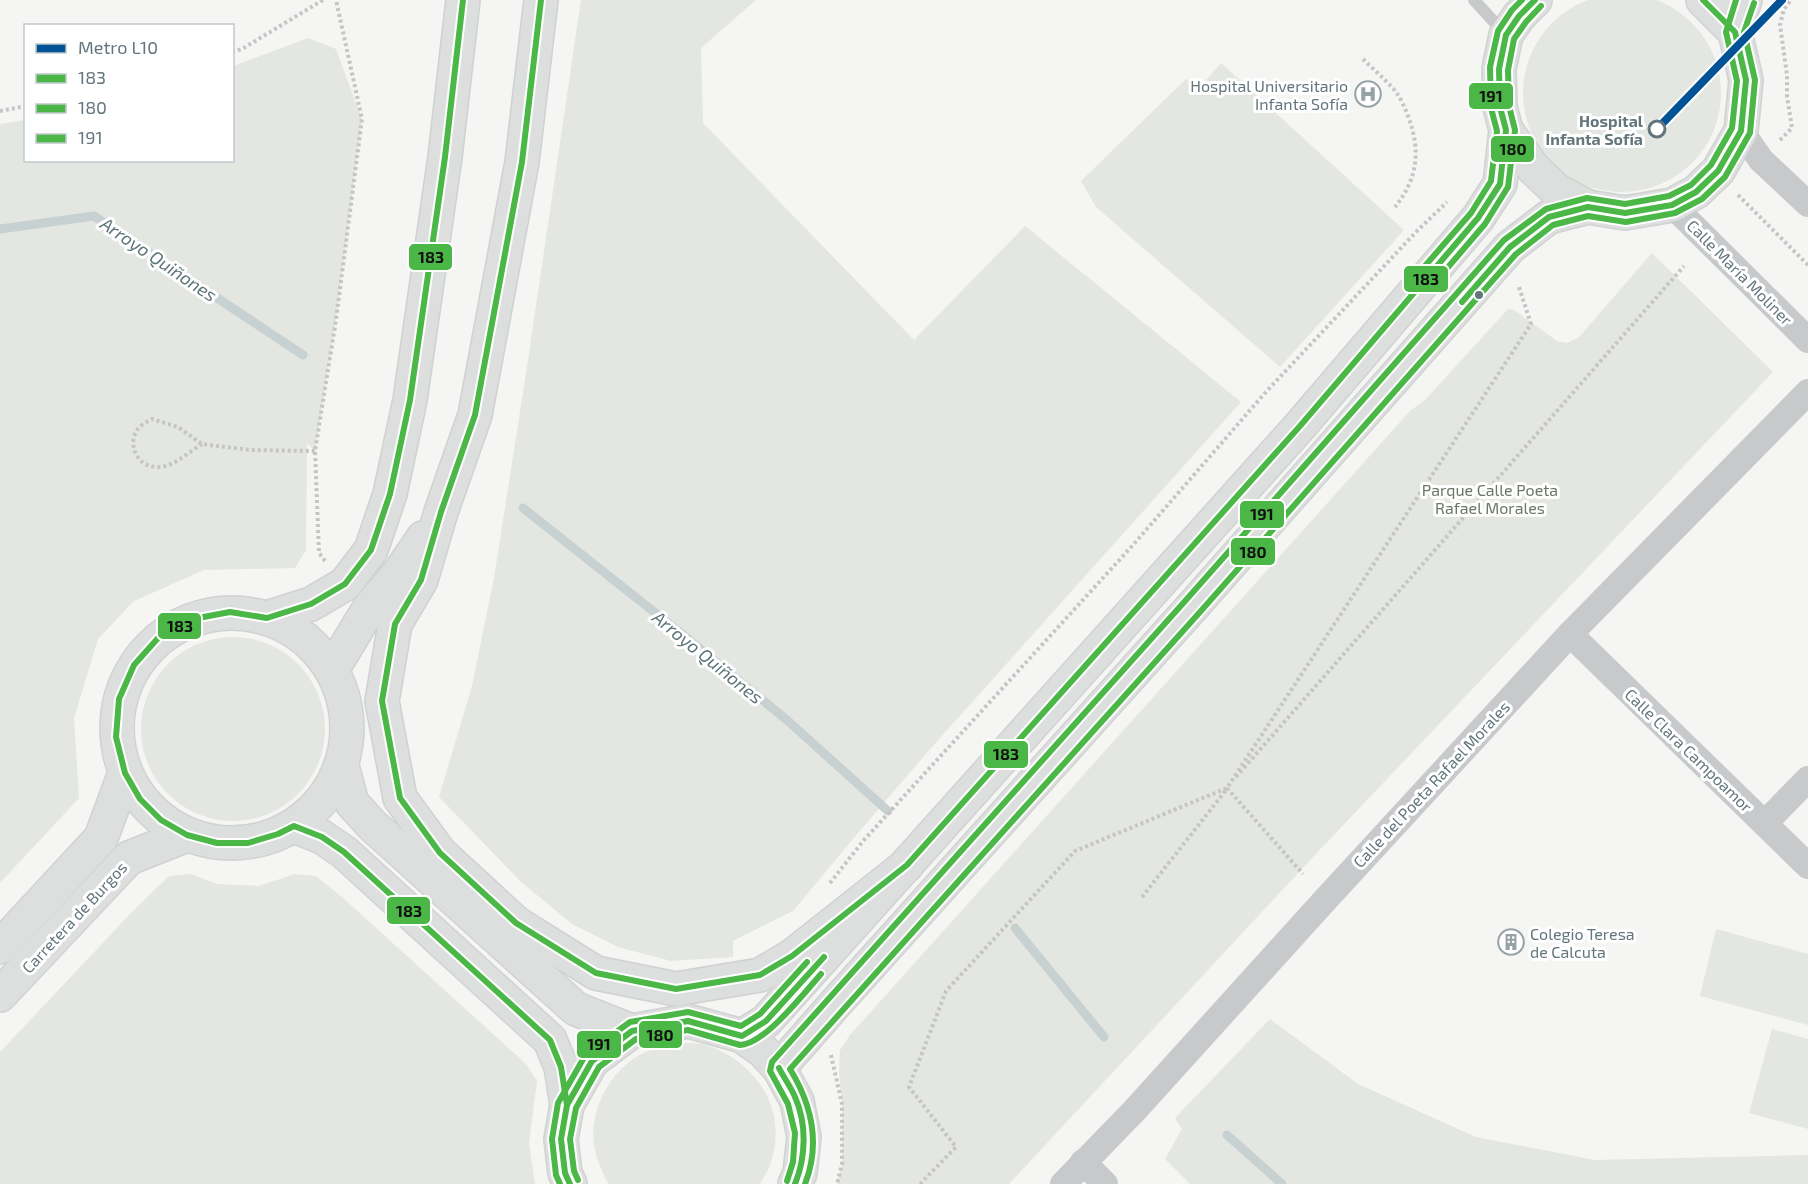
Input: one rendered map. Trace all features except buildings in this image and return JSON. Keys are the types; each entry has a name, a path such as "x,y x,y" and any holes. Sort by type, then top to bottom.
{"main road":[{"path":"267,618 311,604 345,584 371,550 390,494 410,400 445,157 463,0"},
{"path":"541,0 522,162 475,415 441,512 421,580 395,624 382,701 400,798 440,853 516,923 596,973 676,989 760,975 792,956 907,865"},
{"path":"1535,0 1506,35 1499,69 1500,107 1506,130 1533,168 1556,190 1588,207 1625,213 1671,205 1696,192 1718,171 1741,131 1746,80 1736,32 1745,0"},
{"path":"1703,0 1736,32"},
{"path":"742,1036 766,1021 907,865 1300,426 1478,218 1500,184 1506,130"},
{"path":"779,1068 1193,606 1510,247 1549,217 1588,207"},
{"path":"332,670 370,607 400,572 441,512"},
{"path":"230,612 267,618 293,629 315,648 332,670 345,701 348,734 342,766 327,795 314,812 294,826 278,834 248,843 217,843 187,835 161,820 140,799 125,774 116,737 119,699 134,665 159,637 193,619 230,612"},
{"path":"342,766 352,803 381,833 576,1010 632,1031"},
{"name":"Carretera de Burgos","path":"0,947 101,838 125,774"},
{"path":"294,826 322,837 344,852 550,1040 561,1067 567,1104 561,1139 565,1173 570,1184"},
{"name":"Carretera de Burgos","path":"0,995 129,858 187,835"},
{"path":"567,1104 592,1061 632,1031 688,1021 742,1036 762,1050 779,1068 797,1101 804,1137 800,1173 795,1184"}],"street":[{"path":"1741,131 1761,160 1808,204"},
{"name":"Calle María Moliner","path":"1671,205 1808,340"},
{"name":"Calle del Poeta Rafael Morales","path":"1064,1184 1134,1111 1570,634 1808,393"},
{"name":"Calle Clara Campoamor","path":"1570,634 1808,866"},
{"path":"1765,823 1808,779"},
{"path":"1083,1162 1105,1184"}],"lane":[{"path":"1474,0 1506,35"}],"path":[{"path":"234,51 242,49 323,0"},
{"path":"336,0 362,119 336,320 315,451 319,553 345,584"},
{"path":"1362,60 1397,93 1413,129 1416,162 1413,178 1406,193 1395,207"},
{"path":"0,111 24,106"},
{"path":"828,886 864,840 1133,545 1265,393 1451,198"},
{"path":"1142,897 1227,788 1684,266"},
{"path":"920,1184 956,1147 909,1088 946,991 1076,851 1227,788 1531,324 1519,287"},
{"path":"202,444 175,462 158,468 144,464 134,453 133,439 138,428 152,419 178,427 202,444 250,450 315,451"},
{"path":"1227,788 1303,874"}],"green space":[{"path":"1591,-1 1653,-1 1677,11 1692,23 1709,46 1717,64 1720,83 1717,122 1709,140 1692,163 1669,180 1651,188 1622,192 1593,188 1575,180 1552,163 1535,140 1527,122 1523,93 1527,64 1540,38 1559,17"},
{"path":"581,0 756,0 701,48 703,123 914,340 1025,226 1241,402 931,748 793,911 733,941 733,957 671,961 618,947 572,924 521,882 439,797 472,686 494,578"},
{"path":"308,38 336,49 362,119 336,320 315,451 307,443 306,550 295,568 204,570 134,601 98,639 74,718 79,798 0,883 0,124 24,120 24,162 234,162 234,66"},
{"path":"1221,63 1404,230 1280,367 1096,207 1081,181 1186,79 1200,87"},
{"name":"Parque Calle Poeta Rafael Morales","path":"1652,253 1773,372 1313,857 1009,1184 837,1184 842,1164 840,1050 850,1035 1410,411 1425,400 1508,309 1514,310 1557,341 1567,343 1579,337"},
{"path":"233,637 251,638 268,644 284,652 298,664 310,678 318,694 324,711 324,747 318,764 310,780 298,794 284,806 268,814 251,820 233,821 215,820 198,814 182,806 168,794 156,780 148,764 142,747 141,729 142,711 148,694 156,678 168,664 182,652 198,644 215,638"},
{"path":"191,874 217,884 259,886 295,874 316,876 342,897 526,1064 537,1081 529,1143 535,1184 0,1184 0,1052 169,876"},
{"path":"1716,929 1808,954 1808,1025 1700,996"},
{"path":"1270,1019 1358,1084 1476,1137 1595,1160 1808,1155 1808,1184 1190,1184 1165,1159 1182,1129 1175,1118"},
{"path":"1772,1029 1808,1039 1808,1129 1749,1113"},
{"path":"673,1043 701,1044 723,1052 739,1062 763,1088 771,1104 775,1122 775,1140 771,1162 760,1184 609,1184 606,1180 597,1157 594,1139 597,1109 603,1094 621,1069 633,1059"}],"waterway":[{"name":"Arroyo Quiñones","path":"0,229 94,216 303,355"},
{"name":"Arroyo Quiñones","path":"523,508 788,721 888,811"},
{"name":"Arroyo Quiñones","path":"1015,928 1104,1037"},
{"name":"Arroyo Quiñones","path":"1227,1135 1282,1184"}],"metro line":[{"name":"L10","path":"1657,129 1782,0"}],"transit line":[{"name":"183","path":"463,0 445,157 410,400 390,494 371,550 345,584 311,604 267,618 230,612 193,619 159,637 134,665 119,699 116,737 125,773 140,799 161,820 187,835 217,843 248,843 278,834 294,826 322,837 344,852 550,1040 561,1067 567,1105"},
{"name":"183","path":"541,0 522,162 475,415 441,512 421,580 395,624 382,701 400,798 440,853 516,923 596,973 676,989 760,975 792,956 907,865 1300,426 1478,218 1500,184 1506,130 1500,107 1499,69 1506,35 1519,16 1535,0"},
{"name":"191","path":"1424,267 1471,213 1491,181 1497,131 1491,108 1490,67 1498,31 1522,0"},
{"name":"183","path":"1462,302 1510,247 1549,217 1588,207 1625,213 1672,205 1696,192 1718,171 1741,131 1746,80 1735,32 1703,0"},
{"name":"191","path":"787,1181 793,1162 795,1133 788,1104 770,1071 772,1062 1186,600 1504,240 1546,209 1587,198 1625,204 1669,196 1691,185 1711,165 1732,128 1737,81 1726,32 1736,0"},
{"name":"180","path":"805,1184 812,1154 812,1125 804,1096 790,1069 1200,612 1516,254 1553,225 1588,216 1626,222 1675,213 1702,199 1725,177 1750,133 1755,80 1744,32 1754,3"},
{"name":"180","path":"1438,279 1485,224 1508,187 1515,130 1509,106 1508,70 1514,39 1541,6"},
{"name":"183","path":"570,1184 565,1173 561,1139 567,1105 592,1061 632,1031 688,1021 742,1036 766,1021 824,957"},
{"name":"191","path":"560,1184 556,1175 552,1139 558,1103 586,1054 630,1022 688,1012 741,1026 760,1014 807,962"},
{"name":"180","path":"578,1180 574,1171 570,1139 576,1108 599,1067 636,1039 688,1030 740,1045 750,1043 772,1027 821,974"},
{"name":"183","path":"779,1068 792,1090 802,1118 803,1152 795,1184"}],"place":[{"name":"Hospital Universitario Infanta Sofía","path":"1368,94"},
{"name":"Hospital Infanta Sofía","path":"1657,129"},
{"name":"Colegio Teresa de Calcuta","path":"1511,942"}]}
